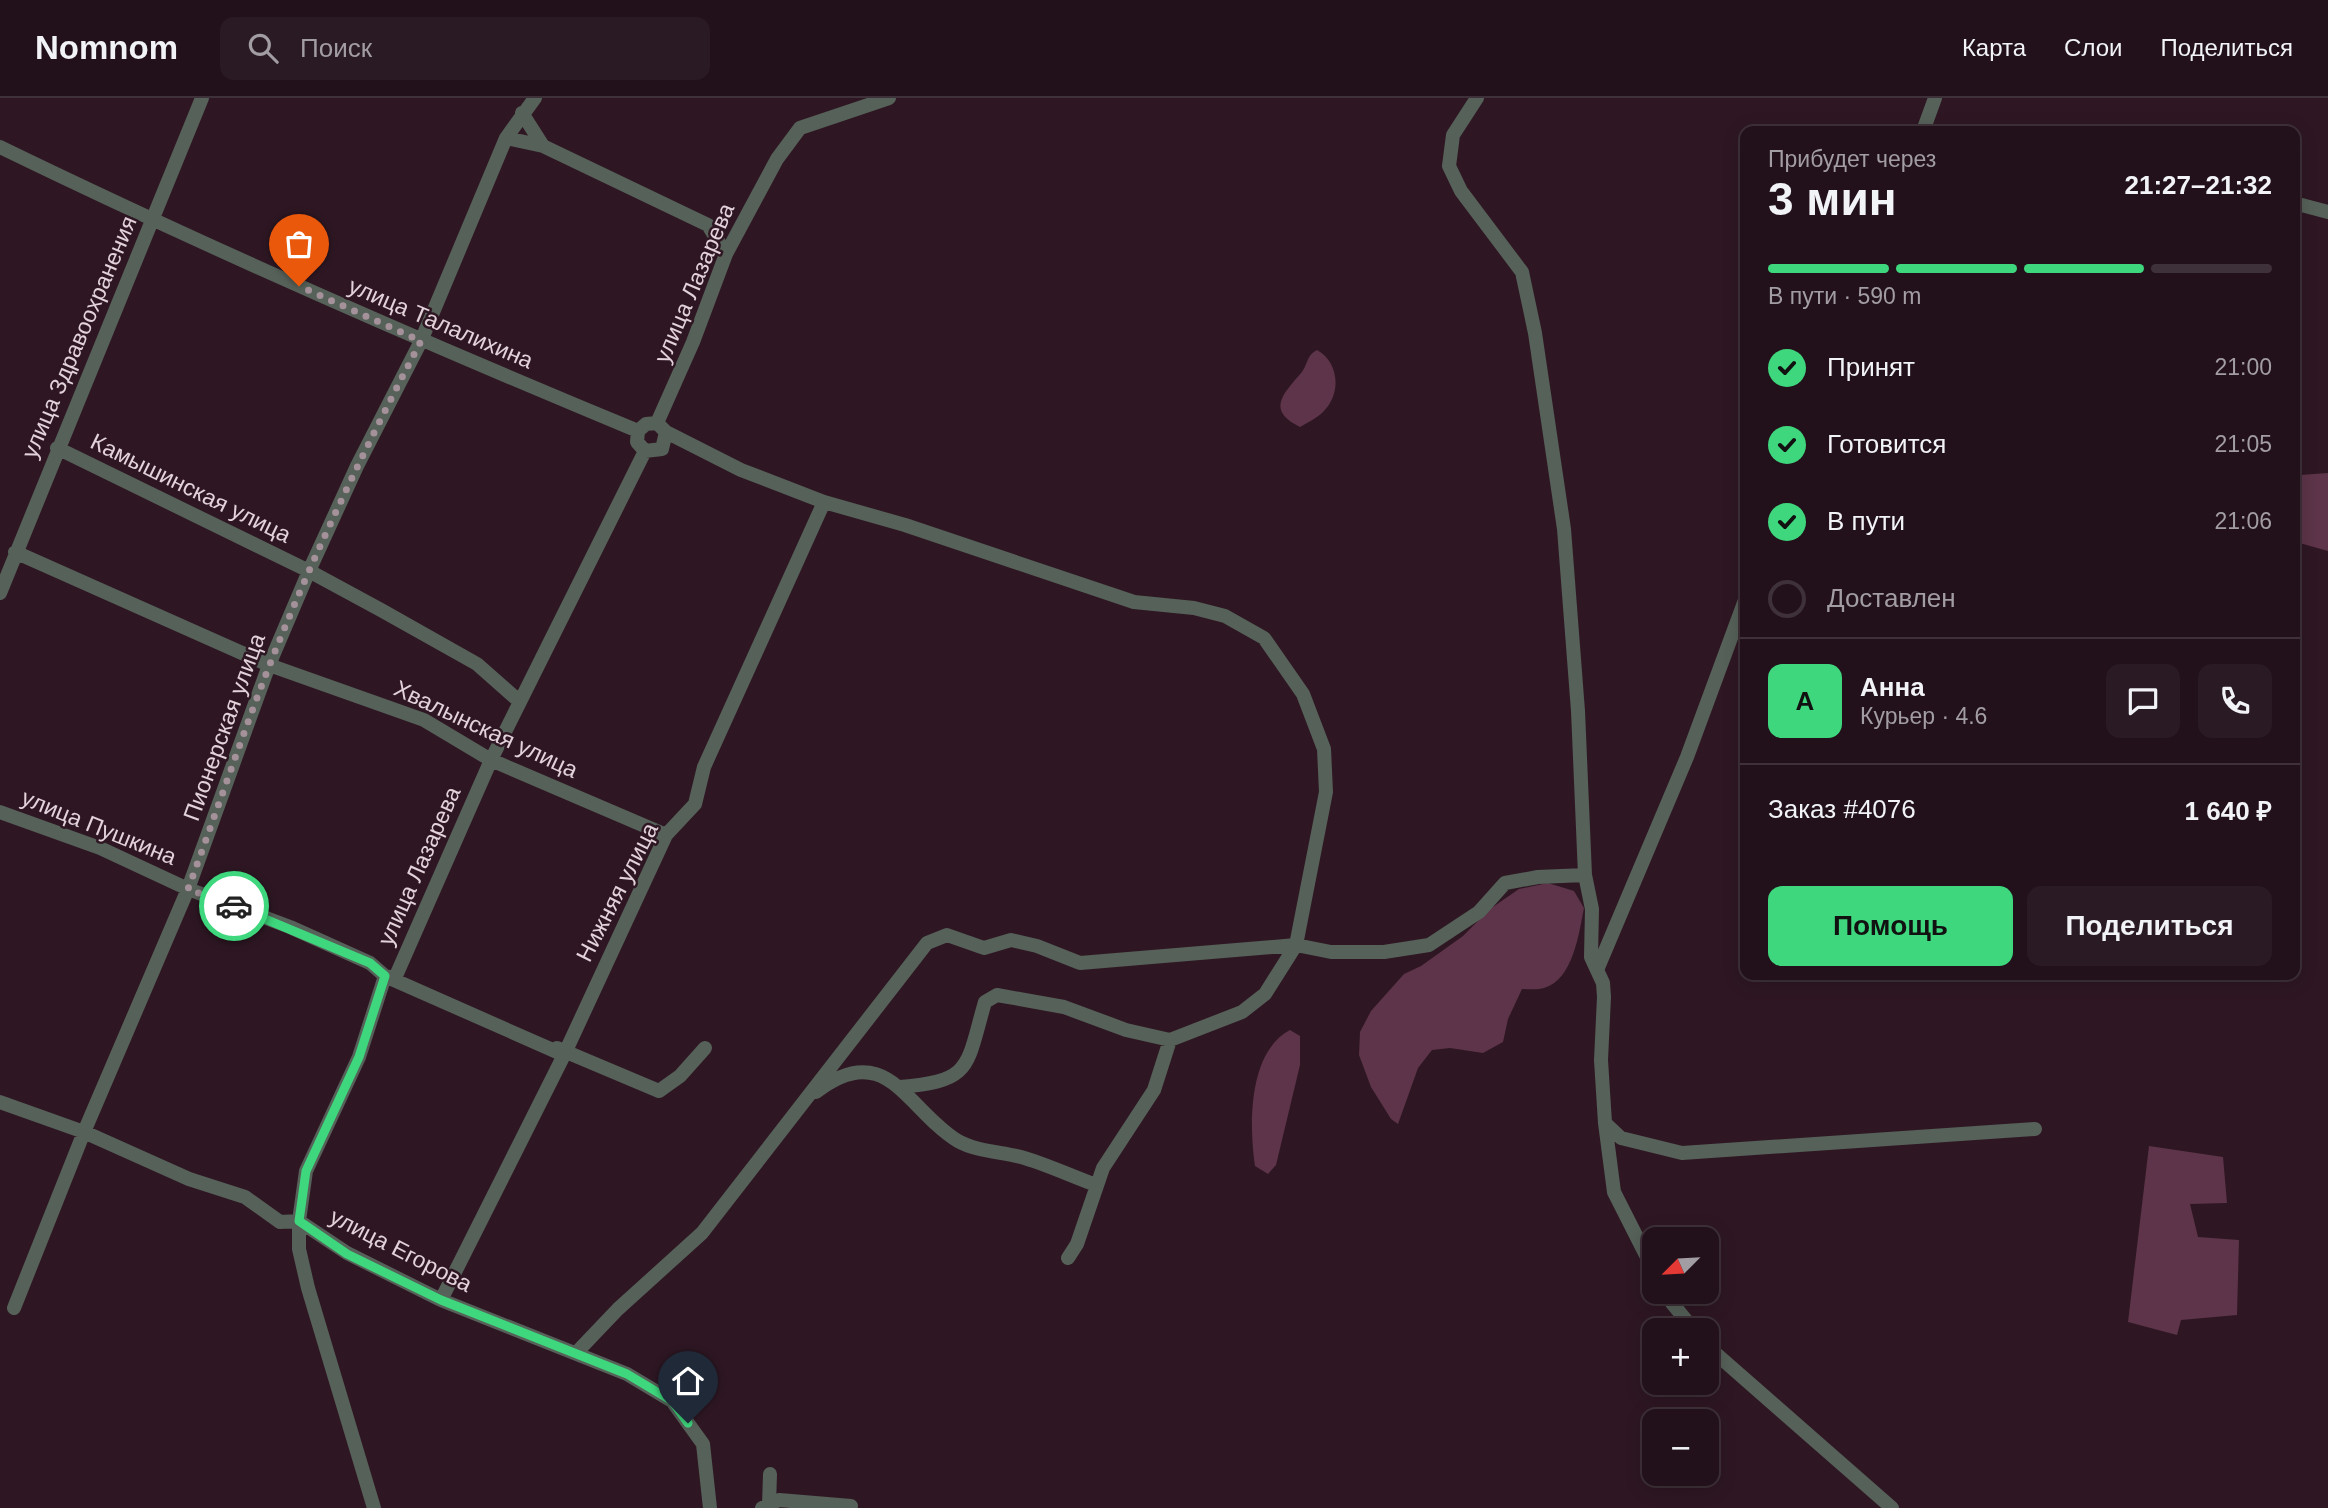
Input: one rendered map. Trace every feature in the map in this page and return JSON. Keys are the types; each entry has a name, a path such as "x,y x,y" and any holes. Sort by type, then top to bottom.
{"street":[{"name":"улица Здравоохранения","path":"0,593 202,98"},
{"name":"Пионерская улица","path":"14,1308 84,1132 188,889 270,665 309,571 357,466 421,341 506,138 535,98"},
{"name":"улица Лазарева","path":"661,428 726,254 776,159 800,128 889,98"},
{"path":"1477,98 1453,135 1449,166 1461,191 1522,272 1535,333 1564,529 1578,711 1585,875 1592,909 1591,957 1604,997 1601,1060 1605,1123 1614,1192 1642,1248"},
{"path":"1925,126 1935,98"},
{"path":"523,113 543,146"},
{"path":"506,138 543,146 708,225 726,254"},
{"name":"улица Талалихина","path":"0,146 153,221 421,341 638,431"},
{"path":"2300,205 2328,212"},
{"path":"661,428 662,449 645,451 637,442 638,431 646,424 661,428 741,470 824,502 905,524 1134,602 1194,608 1225,616 1264,638 1303,694 1324,749 1326,792 1296,946 1265,994 1242,1012 1170,1041 1126,1030 1064,1007 998,995 985,1002 970,1055 956,1076 933,1084 900,1087"},
{"name":"Камышинская улица","path":"57,448 309,571 477,664 520,701"},
{"name":"улица Лазарева","path":"374,1508 308,1288 299,1249 299,1221 306,1171 359,1057 390,977 491,760 645,451"},
{"name":"Нижняя улица","path":"441,1300 563,1053 666,835 695,804 704,767 824,502"},
{"name":"Хвалынская улица","path":"15,552 270,665 424,720 491,760 666,835"},
{"path":"1597,970 1688,757 1740,614"},
{"name":"улица Пушкина","path":"0,812 100,848 188,889 301,932 370,963 390,977 563,1053 659,1091 680,1076 705,1048"},
{"path":"577,1352 618,1309 702,1234 747,1178 797,1107 927,943 947,935 984,948 1011,940 1037,946 1080,963 1296,946 1331,952 1384,952 1429,945 1479,912 1505,883 1538,877 1585,875"},
{"path":"1068,1258 1077,1244 1104,1168 1154,1090 1170,1041"},
{"path":"797,1107 831,1081 852,1073 871,1072 900,1087 959,1141 1023,1158 1096,1185"},
{"name":"улица Егорова","path":"0,1102 84,1132 189,1179 245,1197 280,1222 299,1221 347,1254 441,1300 627,1374 672,1401 703,1444 710,1508"},
{"path":"1605,1123 1621,1138 1682,1153 2035,1129"},
{"path":"1673,1304 1684,1318"},
{"path":"1719,1356 1892,1508"},
{"path":"766,1506 770,1474"},
{"path":"766,1506 779,1500 851,1506"}],"shaded area":[{"path":"1317,350 1330,362 1334,370 1335,388 1329,405 1323,412 1300,427 1283,414 1281,401 1302,372 1309,357"},
{"path":"2328,473 2328,551 2300,543 2300,475"},
{"path":"1548,883 1574,891 1584,908 1577,942 1562,976 1542,989 1522,989 1508,1019 1503,1042 1483,1053 1450,1048 1432,1050 1418,1068 1398,1124 1391,1119 1371,1087 1359,1055 1360,1032 1371,1011 1404,974 1421,966 1463,936 1490,909 1519,889"},
{"path":"1290,1030 1300,1036 1300,1065 1276,1165 1268,1174 1255,1166 1252,1131 1254,1091 1266,1055 1276,1040"},
{"path":"2149,1146 2223,1157 2227,1203 2190,1204 2198,1237 2239,1240 2237,1315 2181,1320 2177,1335 2128,1322"}],"way so far":[{"path":"234,906 188,889 270,665 309,571 357,466 421,341 299,286"}],"route":[{"path":"234,906 290,927 370,963 385,976 359,1057 306,1171 299,1221 347,1254 441,1300 627,1374 672,1401 688,1423"}]}
